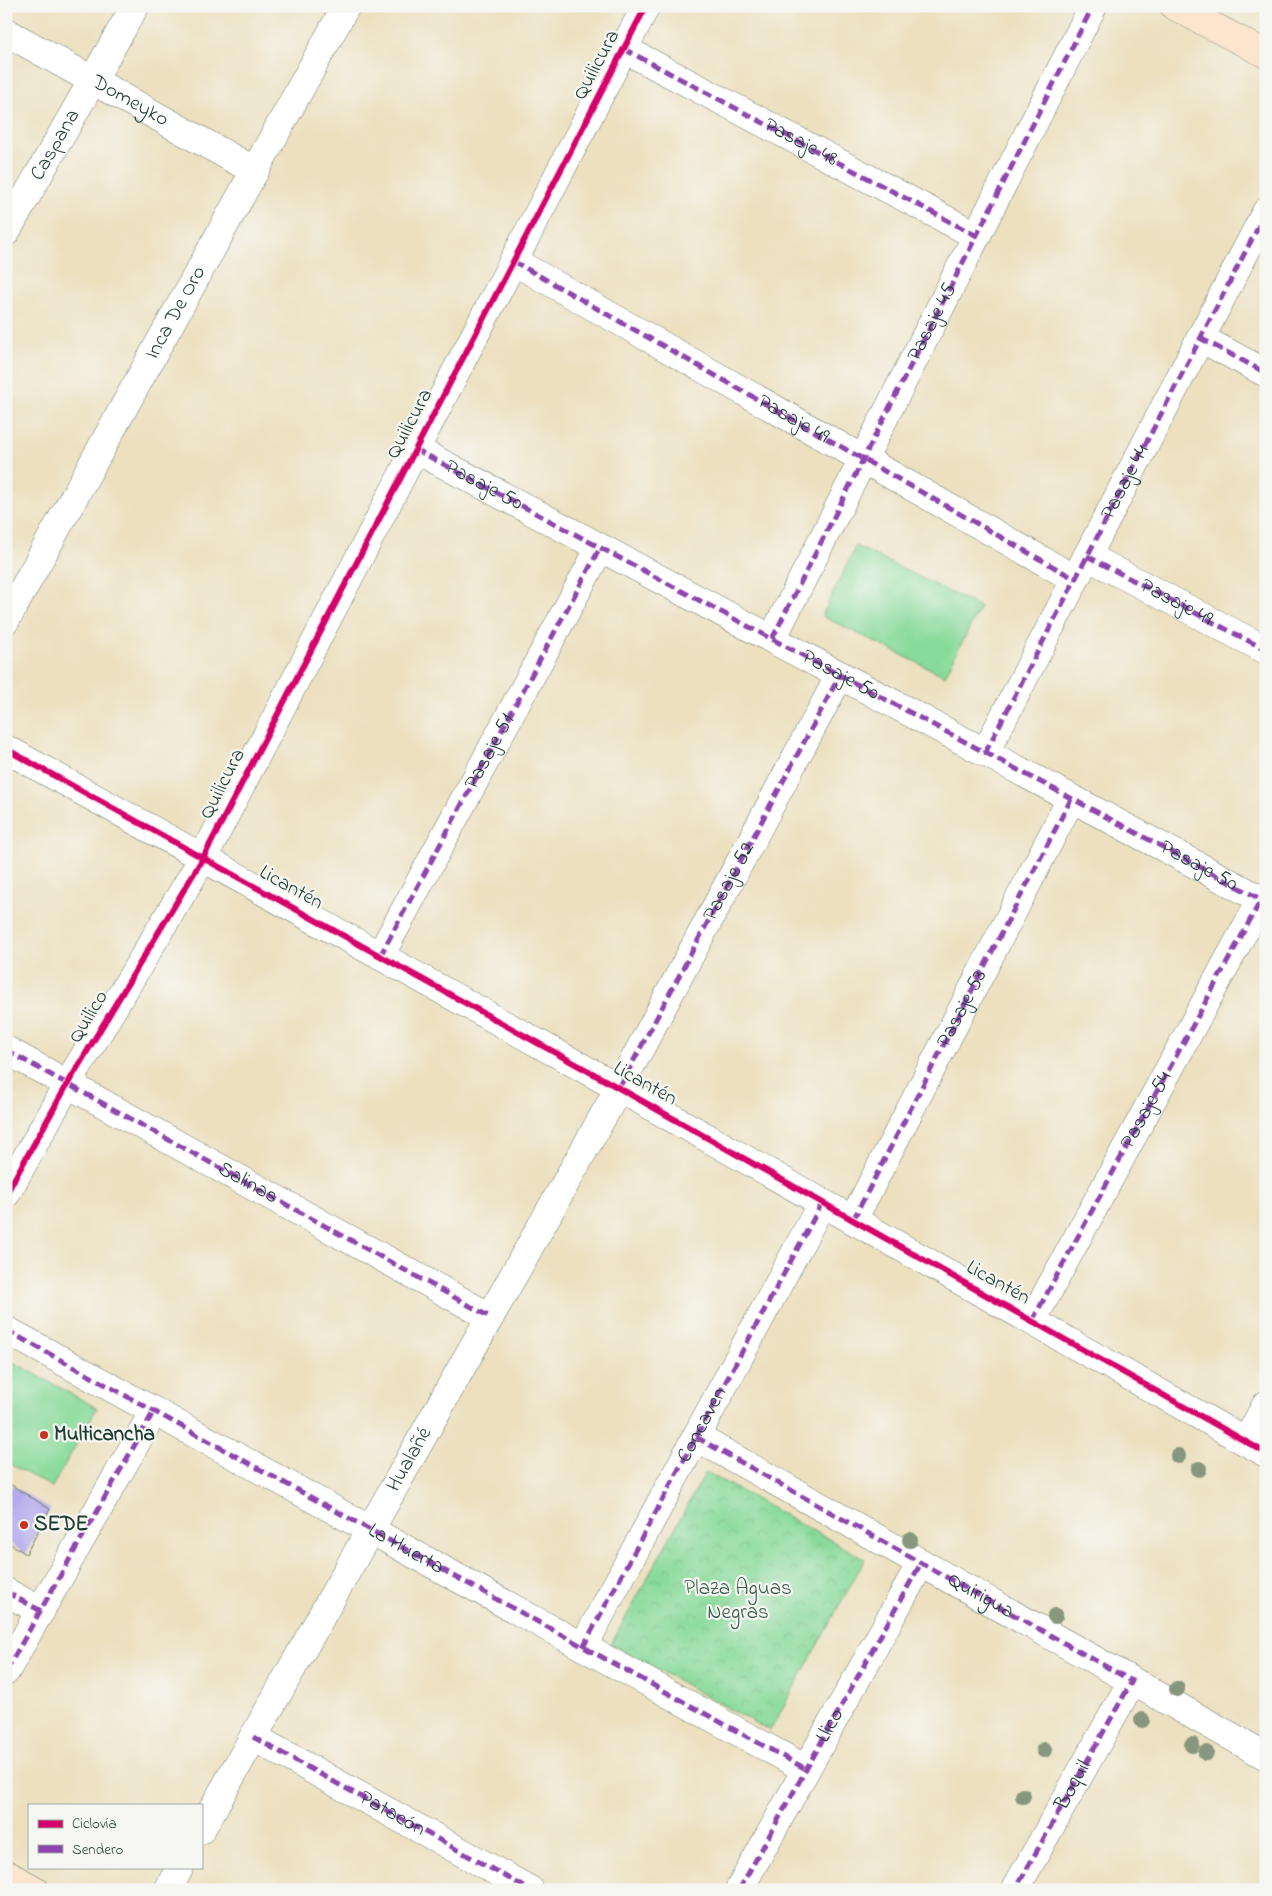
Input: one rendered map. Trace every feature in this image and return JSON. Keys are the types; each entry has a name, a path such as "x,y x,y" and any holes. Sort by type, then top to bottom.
{"street":[{"name":"Caspana","path":"6,232 135,6"},
{"name":"Inca De Oro","path":"6,620 346,6"},
{"name":"Quilicura","path":"203,858 646,6"},
{"name":"Pasaje 45","path":"772,640 1093,6"},
{"path":"1174,6 1266,54"},
{"name":"Domeyko","path":"6,32 255,171"},
{"name":"Pasaje 48","path":"624,49 977,236"},
{"name":"Pasaje 44","path":"985,753 1266,212"},
{"name":"Pasaje 49","path":"514,261 863,459 1081,568 1266,650"},
{"path":"1200,338 1266,373"},
{"name":"Pasaje 50","path":"415,449 1263,901"},
{"name":"Pasaje 51","path":"380,956 600,548"},
{"name":"Pasaje 52","path":"619,1088 840,675"},
{"name":"Licantén","path":"6,749 619,1088 1256,1447"},
{"name":"Pasaje 53","path":"853,1220 1071,799"},
{"name":"Quilico","path":"6,1194 67,1085 203,858"},
{"name":"Pasaje 54","path":"1032,1321 1263,901"},
{"name":"Salinas","path":"6,1050 490,1318"},
{"name":"Hualañé","path":"202,1828 619,1088"},
{"name":"Concaven","path":"583,1647 822,1202"},
{"name":"La Huerta","path":"6,1330 806,1769"},
{"path":"1256,1447 1266,1405"},
{"path":"6,1671 154,1411"},
{"name":"Quirigua","path":"696,1437 1266,1756"},
{"name":"Llico","path":"739,1890 921,1563"},
{"path":"6,1592 41,1611"},
{"name":"Boquil","path":"1015,1890 1132,1681"},
{"name":"Patacón","path":"254,1738 530,1890"},
{"path":"168,1890 179,1868"},
{"path":"6,1874 35,1890"}],"green space":[{"path":"856,546 980,607 945,676 822,616"},
{"name":"Multicancha","path":"6,1358 97,1408 52,1487 6,1462"},
{"name":"Plaza Aguas Negras","path":"706,1472 865,1559 770,1731 611,1644"}],"building":[{"name":"SEDE","path":"8,1483 50,1509 26,1554 6,1541 6,1487"}],"marked path":[{"path":"772,639 1093,6"},
{"path":"624,49 977,236"},
{"path":"985,753 1266,212"},
{"path":"513,261 1075,579"},
{"path":"1200,338 1266,373"},
{"path":"415,449 1266,902"},
{"path":"380,956 600,548"},
{"path":"1087,556 1266,650"},
{"path":"619,1088 840,675"},
{"path":"853,1220 1071,799"},
{"path":"1032,1321 1261,900"},
{"path":"6,1050 490,1317"},
{"path":"583,1647 822,1203"},
{"path":"6,1330 806,1769"},
{"path":"6,1671 154,1411"},
{"path":"696,1437 1132,1681 1015,1890"},
{"path":"739,1890 921,1563"},
{"path":"6,1592 41,1611"},
{"path":"253,1737 530,1890"}],"cycle path":[{"path":"6,1194 67,1085 203,858 646,6"},
{"path":"6,749 619,1088 1266,1453"}],"place":[{"name":"Multicancha","path":"44,1435"},
{"name":"SEDE","path":"24,1525"}]}
